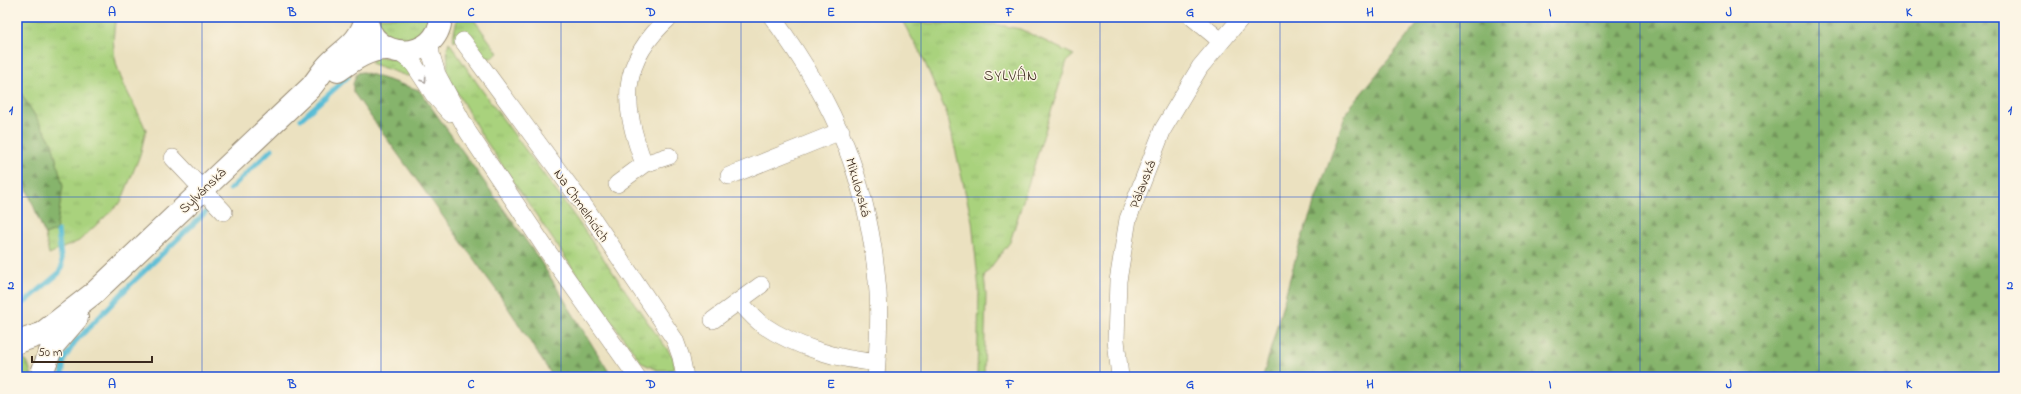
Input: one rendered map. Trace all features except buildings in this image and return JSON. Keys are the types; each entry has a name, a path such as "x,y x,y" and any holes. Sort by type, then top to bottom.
{"street":[{"path":"393,50 417,50 430,42 439,29 442,17"},
{"path":"644,164 633,133 628,110 628,91 632,69 644,46 670,17"},
{"name":"Mikulovská","path":"772,17 816,80 841,131 859,181 873,247 878,293 877,370"},
{"path":"1192,17 1221,41"},
{"name":"Pálavská","path":"1120,377 1116,340 1118,281 1128,219 1163,129 1200,67 1242,17"},
{"path":"366,18 374,37 413,63 434,95 468,132"},
{"name":"Sylvánská","path":"17,342 41,334 94,294 311,87 328,65 355,42 361,34 366,18"},
{"name":"Na Chmelnicích","path":"463,40 585,207 675,340 681,357 685,377"},
{"path":"430,42 431,54 437,74 468,132 546,249 637,377"},
{"name":"Sylvánská","path":"311,87 367,53 381,49 393,50"},
{"path":"729,176 841,131"},
{"path":"617,184 644,164 669,156"},
{"path":"173,158 224,212"},
{"path":"713,320 761,285"},
{"name":"Sylvánská","path":"44,374 52,348 80,315 94,294"},
{"path":"739,301 762,325 783,336 877,370"},
{"path":"17,342 34,352 44,374"}],"green space":[{"path":"17,17 116,17 114,50 116,64 120,76 146,130 140,155 121,202 79,241 49,254 45,235 56,230 52,143 17,87"},
{"path":"378,17 430,17 425,28 419,35 411,40 402,41 394,40 387,35 381,28"},
{"path":"457,17 472,17 498,53 491,58 483,58 465,34 454,42"},
{"path":"900,17 916,17 920,23 994,24 1020,29 1074,55 1067,61 1010,242 984,276 986,294 984,377 977,377 979,290 972,221 947,114 922,56"},
{"path":"1423,17 2004,17 2004,377 1263,377 1298,249 1347,111"},
{"path":"449,42 673,357 675,367 673,370 657,370 642,363 580,279 481,134 446,73 448,65 447,50"},
{"path":"375,56 397,59 413,74 407,76 373,64 371,63"},
{"path":"363,72 419,90 539,259 612,377 553,377 499,294 353,92 353,84 357,73"},
{"path":"17,87 52,143 63,186 56,231 45,235 17,164"},
{"path":"17,354 28,363 32,377 17,377"}],"waterway":[{"path":"301,119 348,77"},
{"path":"230,189 272,149"},
{"path":"62,377 64,360 75,342 129,286 207,211"},
{"path":"17,304 24,303 59,273 62,266 58,231"}],"district":[{"name":"SYLVÁN","path":"1011,75"}]}
